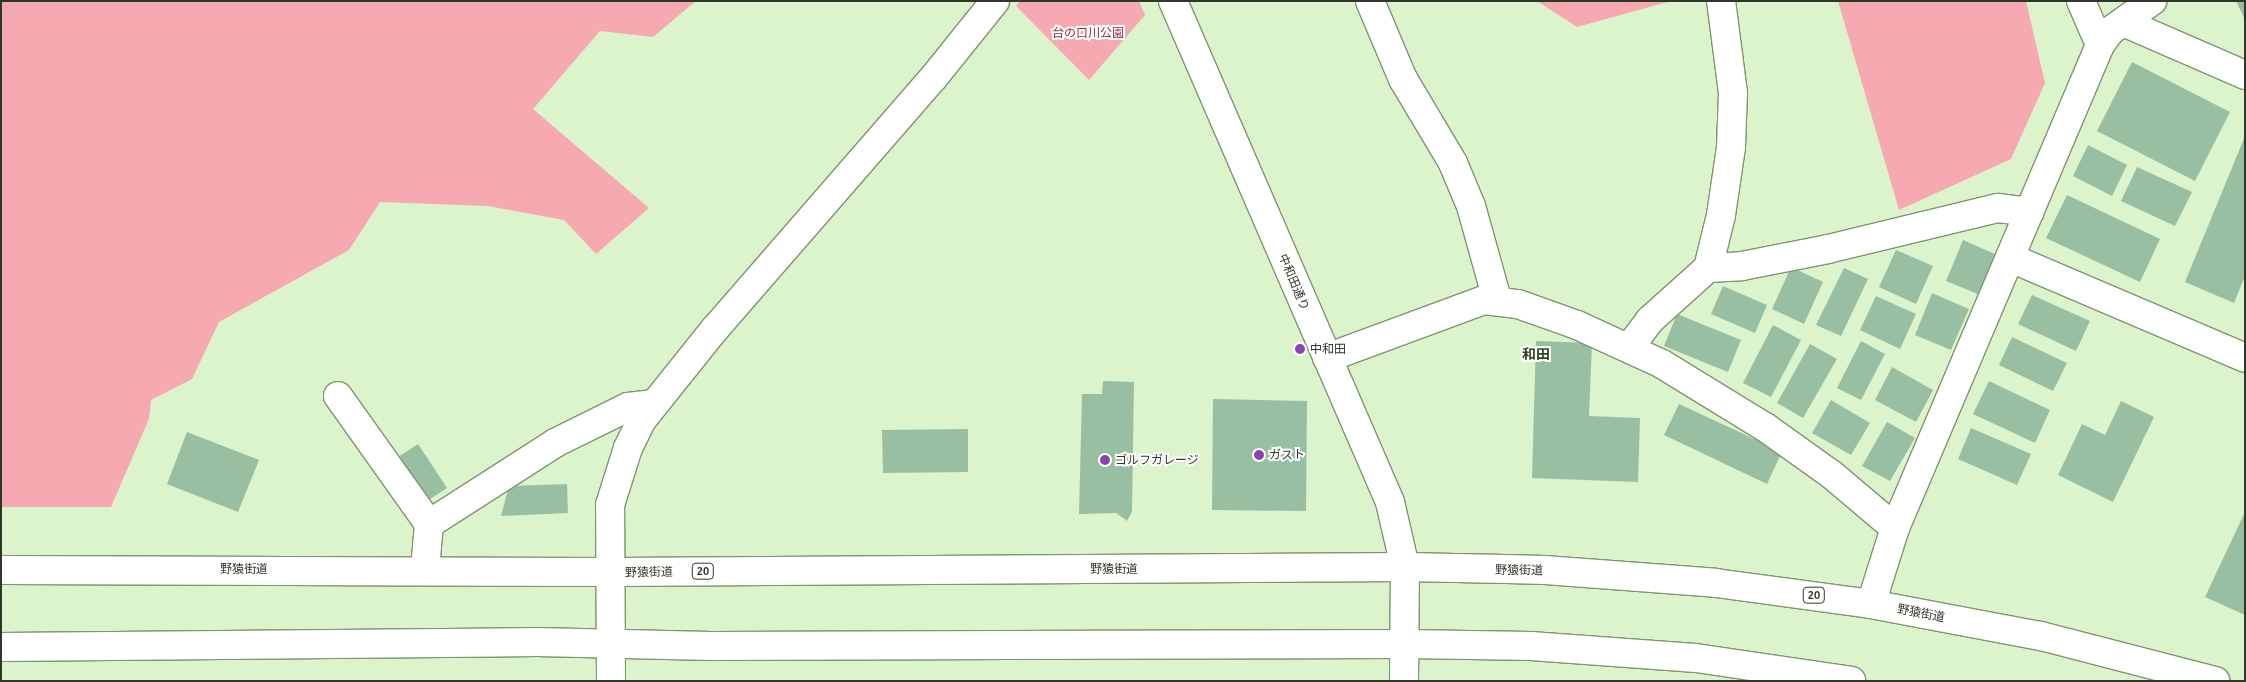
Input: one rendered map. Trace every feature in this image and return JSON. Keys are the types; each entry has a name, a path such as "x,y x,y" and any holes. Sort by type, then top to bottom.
{"street":[{"path":"611,681 610,505 616,480 641,421 714,330 934,77 994,1"},
{"name":"中和田通り","path":"1173,1 1390,502 1405,567 1404,681"},
{"path":"1370,1 1403,79 1454,163 1471,206 1497,299"},
{"path":"1629,348 1650,320 1708,268 1721,215 1731,147 1733,93 1721,1"},
{"path":"2081,1 2100,45"},
{"path":"1871,604 1895,528 2100,45 2110,31 2152,1"},
{"path":"2122,22 2245,75"},
{"path":"1708,268 1742,266 1828,249 1998,208 2030,212"},
{"path":"2011,258 2245,358"},
{"path":"1326,358 1484,300 1497,299 1568,322 1629,348 1765,427 1831,474 1895,528"},
{"path":"338,396 429,524 425,569"},
{"path":"429,524 555,443 628,407 654,404"},
{"name":"野猿街道","path":"1,570 425,569 610,572 1405,567 1628,575 1792,592 1871,604 2041,636 2130,656 2216,681"},
{"path":"1,647 610,644 1404,644 1531,646 1696,658 1851,681"}],"green space":[{"path":"1,1 696,1 653,37 600,31 533,109 649,208 596,254 564,220 488,206 380,202 349,250 219,322 192,379 151,400 149,419 111,507 1,507"},
{"name":"台の口川公園","path":"1020,1 1139,1 1145,15 1089,80 1016,6"},
{"path":"1537,1 1671,1 1577,27"},
{"path":"1838,1 2026,1 2045,83 2011,159 1899,210"}],"building":[{"path":"2236,1 2245,1 2245,20"},
{"path":"2132,62 2230,112 2195,181 2097,131"},
{"path":"2245,136 2245,276 2234,303 2185,282"},
{"path":"2088,145 2127,165 2112,196 2073,176"},
{"path":"2137,167 2192,192 2175,226 2121,201"},
{"path":"2067,195 2160,239 2140,282 2046,238"},
{"path":"1963,240 1997,255 1980,295 1946,281"},
{"path":"1896,250 1933,266 1916,304 1879,287"},
{"path":"1791,267 1823,282 1804,324 1772,309"},
{"path":"1844,268 1868,279 1841,336 1816,325"},
{"path":"1723,286 1767,305 1755,333 1711,314"},
{"path":"1932,293 1969,309 1951,350 1915,335"},
{"path":"2032,295 2090,321 2076,351 2018,324"},
{"path":"1876,296 1916,314 1900,349 1860,330"},
{"path":"1677,314 1741,340 1728,372 1664,346"},
{"path":"1773,325 1801,340 1771,397 1743,383"},
{"path":"2012,337 2067,363 2053,391 1999,365"},
{"path":"1536,341 1592,343 1589,416 1640,418 1638,482 1532,478"},
{"path":"1861,341 1885,354 1861,400 1837,388"},
{"path":"1810,344 1837,359 1803,418 1777,403"},
{"path":"1892,367 1933,390 1916,422 1875,400"},
{"path":"1103,381 1134,382 1132,512 1127,521 1116,513 1079,514 1082,394 1102,394"},
{"path":"1989,381 2050,410 2035,443 1973,414"},
{"name":"ガスト","path":"1213,399 1307,401 1306,511 1212,510"},
{"path":"1831,400 1870,423 1851,455 1812,433"},
{"path":"2121,401 2154,417 2113,502 2058,475 2082,424 2105,435"},
{"path":"1679,404 1782,452 1767,484 1664,435"},
{"path":"1887,422 1915,438 1890,481 1862,466"},
{"path":"1971,428 2031,454 2017,485 1958,459"},
{"path":"968,429 968,472 883,473 882,430"},
{"path":"187,432 259,460 238,512 167,484"},
{"path":"418,444 447,488 421,505 392,461"},
{"path":"567,484 568,513 501,516 509,486"},
{"path":"2245,512 2245,615 2205,597"}],"place":[{"name":"中和田","path":"1300,349"},
{"name":"ガスト","path":"1259,455"},
{"name":"ゴルフガレージ","path":"1105,460"}],"district":[{"name":"和田","path":"1536,354"}]}
